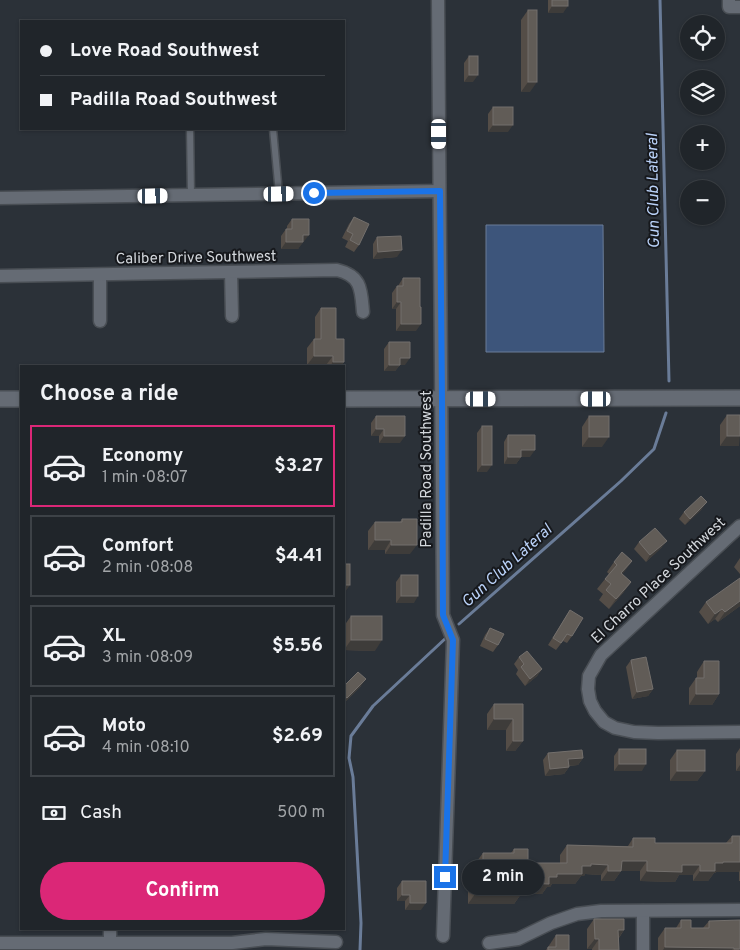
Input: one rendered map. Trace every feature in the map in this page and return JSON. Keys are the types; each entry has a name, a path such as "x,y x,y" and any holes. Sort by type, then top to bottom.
{"street":[{"name":"Padilla Road Southwest","path":"438,0 443,615 453,640 443,936"},
{"path":"729,0 729,7 740,7"},
{"path":"0,198 440,191"},
{"name":"Caliber Drive Southwest","path":"0,276 337,270 353,277 360,289 363,312"},
{"path":"232,272 232,316"},
{"path":"100,275 100,321"},
{"path":"345,399 740,398"},
{"path":"0,399 20,399"},
{"name":"El Charro Place Southwest","path":"740,526 601,655 589,676 588,689 590,701 595,711 604,722 615,728 634,732 658,733 740,732"},
{"path":"489,943 518,939 551,923 577,914 601,911 740,910"},
{"path":"643,911 643,950"},
{"path":"110,930 118,945"},
{"path":"0,943 232,946 266,939 328,937"}],"lane":[{"path":"190,130 191,195"},
{"path":"273,130 279,194"}],"water":[{"path":"486,225 603,225 604,352 486,352"}],"building":[{"path":"552,0 568,0 568,6 552,6"},
{"path":"528,10 537,10 537,82 528,82"},
{"path":"469,56 478,56 478,75 469,75"},
{"path":"493,107 513,107 513,125 493,125"},
{"path":"354,217 369,224 359,245 350,240 353,234 347,231"},
{"path":"292,219 309,219 309,235 303,235 303,242 286,242 286,229 292,229"},
{"path":"401,236 402,250 378,252 377,237"},
{"path":"403,278 420,278 421,324 401,324 401,302 397,302 397,286 403,286"},
{"path":"321,308 336,308 336,339 344,339 344,362 333,362 333,356 314,356 314,339 321,339"},
{"path":"389,342 410,342 410,358 400,358 400,365 389,365"},
{"path":"727,415 740,415 740,436 727,436"},
{"path":"376,416 405,416 405,436 384,436 384,429 376,429"},
{"path":"589,416 609,416 609,437 589,437"},
{"path":"482,426 492,426 492,465 482,465"},
{"path":"508,435 535,435 535,450 521,450 521,457 508,457"},
{"path":"701,496 707,502 690,519 684,512"},
{"path":"402,519 417,519 417,545 391,545 391,540 375,540 375,522 402,522"},
{"path":"655,528 667,541 650,555 639,542"},
{"path":"622,552 632,561 621,573 631,582 616,599 606,590 611,584 605,579 617,565 614,562"},
{"path":"345,564 350,564 350,585 345,585"},
{"path":"401,575 418,575 418,596 401,596"},
{"path":"740,578 740,601 725,612 722,609 715,614 706,602"},
{"path":"570,610 583,618 572,636 567,634 561,643 553,638"},
{"path":"351,616 382,616 382,640 351,640"},
{"path":"490,628 504,634 498,645 485,639"},
{"path":"527,651 542,669 530,679 521,667 524,664 519,657"},
{"path":"646,657 653,689 637,692 631,660"},
{"path":"704,661 719,661 719,694 696,694 696,678 704,678"},
{"path":"358,672 366,679 347,698 345,696 345,685"},
{"path":"494,704 523,704 523,741 513,741 513,719 494,719"},
{"path":"619,749 646,749 646,764 619,764"},
{"path":"582,750 583,758 568,759 569,767 550,769 548,753"},
{"path":"677,750 705,750 705,771 677,771"},
{"path":"732,836 740,836 740,862 715,863 715,871 700,871 700,865 682,865 682,872 647,871 647,861 622,861 621,871 608,871 608,865 591,864 591,866 582,866 582,874 557,874 557,877 549,877 549,884 521,883 521,894 475,894 475,861 483,861 483,853 514,853 514,849 528,849 528,863 567,863 567,845 633,847 633,838 655,838 655,843 732,843"},
{"path":"402,881 426,881 426,903 410,903 410,895 402,895"},
{"path":"594,919 624,919 624,930 618,930 619,950 599,950 599,939 595,939"},
{"path":"681,920 691,920 691,928 709,928 709,921 740,920 740,949 665,947 665,928 681,928"},
{"path":"556,935 569,935 569,950 548,950 548,947 556,947"}],"waterway":[{"name":"Gun Club Lateral","path":"660,0 669,381"},
{"name":"Gun Club Lateral","path":"459,624 621,481 654,449 666,413"},
{"name":"Gun Club Lateral","path":"360,950 361,923 353,777 349,758 351,736 373,706 447,637"}],"route":[{"path":"314,193 440,191 443,615 453,640 445,877"}]}
